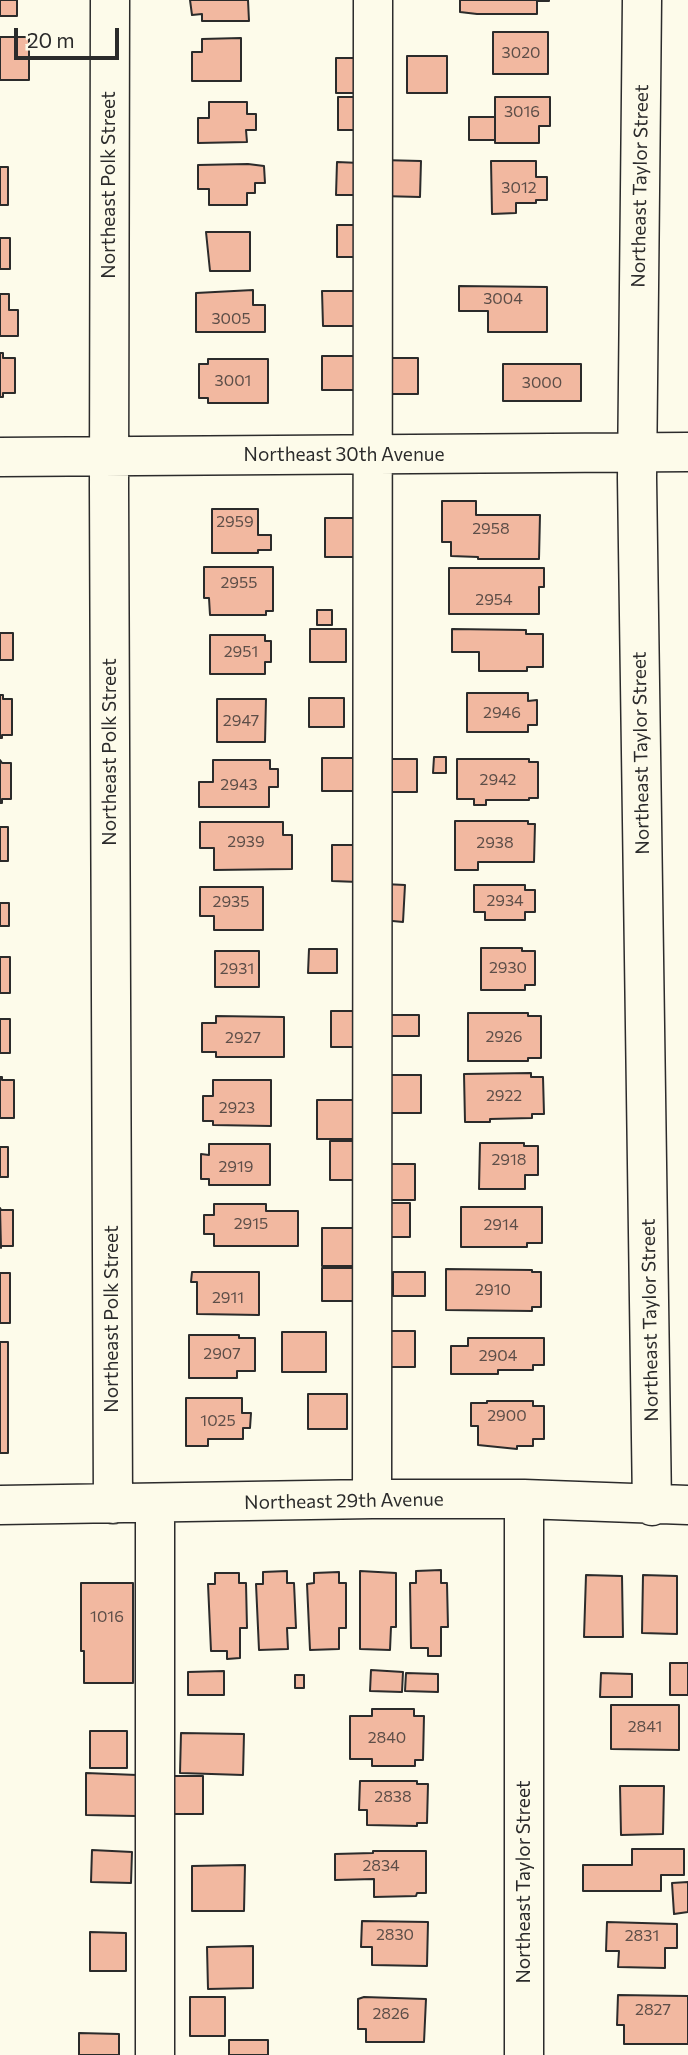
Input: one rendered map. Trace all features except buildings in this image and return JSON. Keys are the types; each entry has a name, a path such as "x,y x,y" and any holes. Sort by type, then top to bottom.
{"street":[{"name":"Northeast Polk Street","path":"110,0 113,1504"},
{"path":"372,1499 373,0"},
{"name":"Northeast Taylor Street","path":"642,0 637,452 670,1506"},
{"name":"Northeast 30th Avenue","path":"0,457 688,452"},
{"name":"Northeast Taylor Street","path":"524,1499 524,2055"},
{"name":"Northeast 29th Avenue","path":"0,1506 524,1499 670,1506"},
{"path":"155,1503 155,2055"}]}
